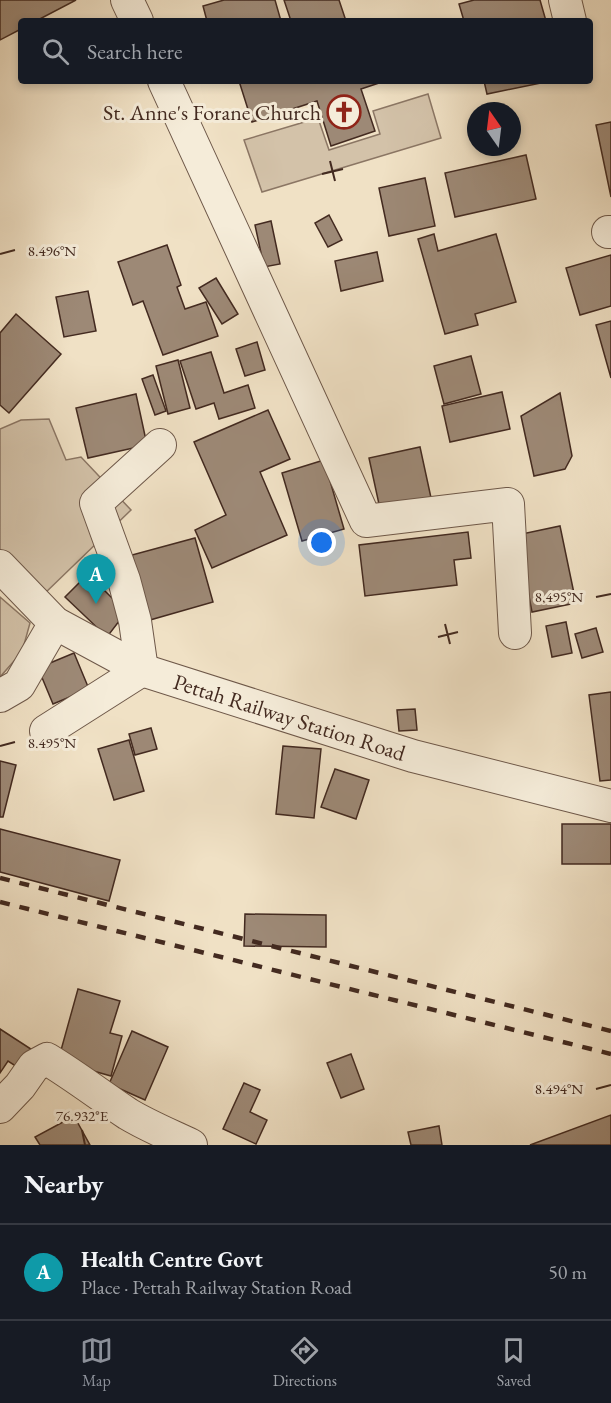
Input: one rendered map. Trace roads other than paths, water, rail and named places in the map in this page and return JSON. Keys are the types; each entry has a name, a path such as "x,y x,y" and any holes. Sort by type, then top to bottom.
{"street":[{"path":"127,0 136,18"},
{"path":"565,0 569,18"},
{"path":"165,84 366,521 508,504 514,633"},
{"path":"46,731 142,670 135,621 124,580 96,503 160,445"},
{"name":"Pettah Railway Station Road","path":"0,566 55,623 142,670 413,756 611,806"},
{"path":"0,696 19,685 55,623"},
{"path":"0,1107 20,1086 34,1066 47,1059 128,1113 157,1130 191,1145"}],"railway":[{"path":"0,878 611,1031"},
{"path":"0,902 611,1054"}],"place":[{"name":"St. Anne's Forane Church","path":"344,112"},
{"name":"Health Centre Govt","path":"96,604"}]}
